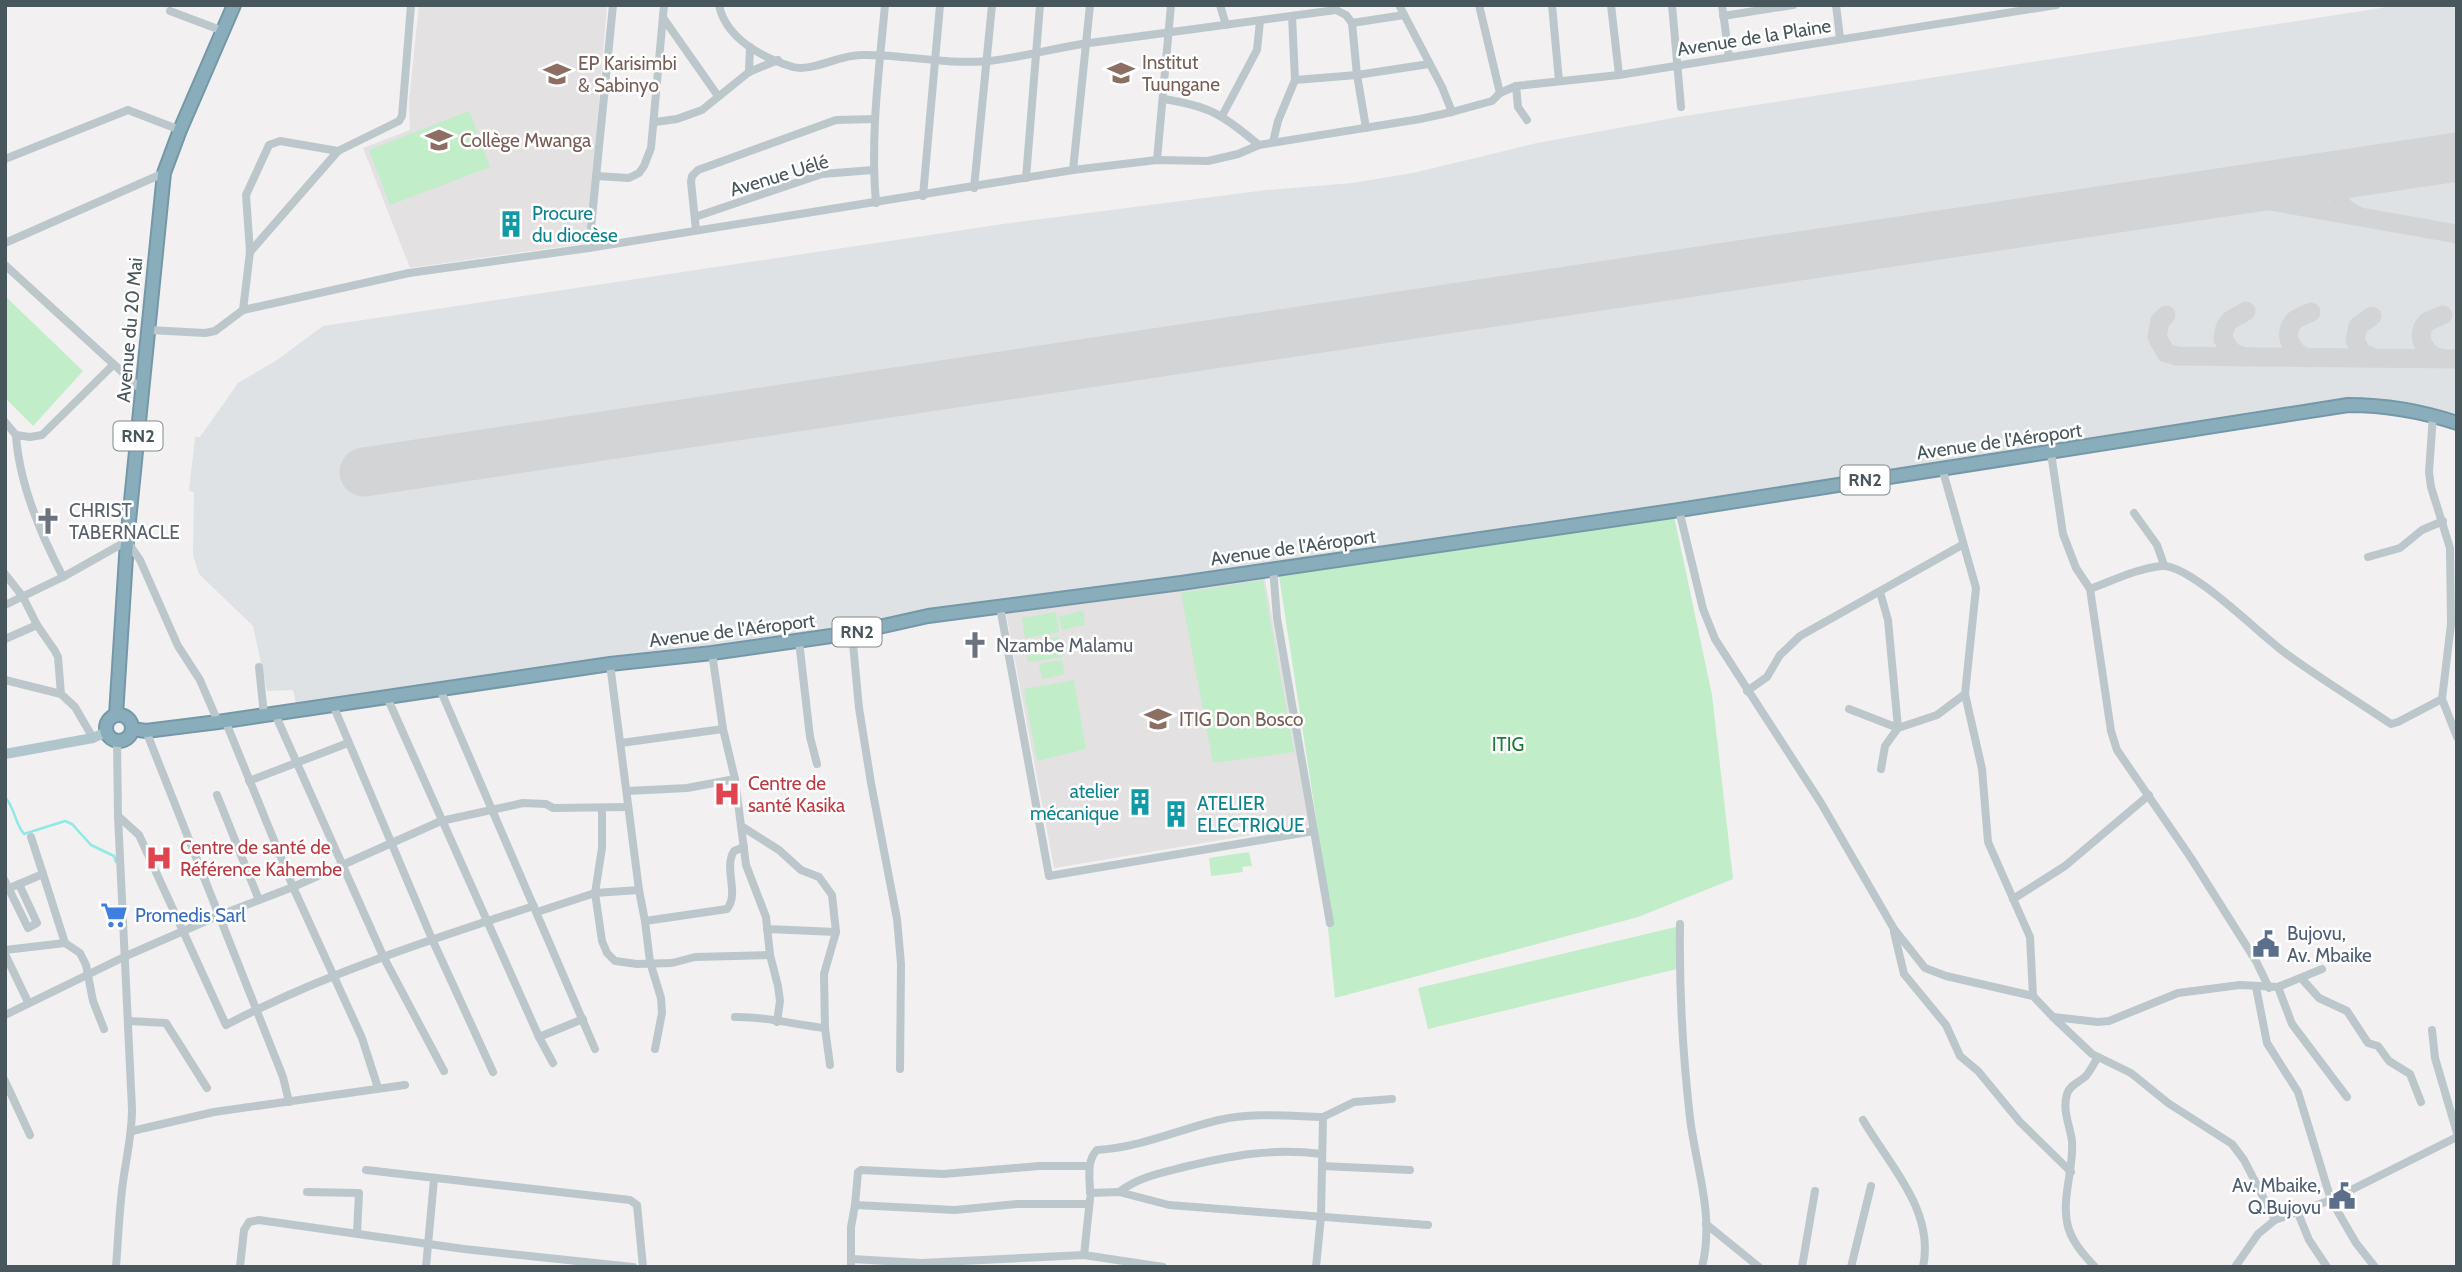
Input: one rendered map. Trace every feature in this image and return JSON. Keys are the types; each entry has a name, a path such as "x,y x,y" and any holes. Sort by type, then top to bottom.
{"highway":[{"name":"Avenue du 20 Mai","path":"116,715 127,541 164,173 234,5"},
{"name":"Avenue de l'Aéroport","path":"139,730 221,721 610,664 799,641 852,633 928,616 1679,510 2348,405 2381,405 2433,415 2457,423"},
{"path":"111,737 125,740 139,730 123,715 116,715"},
{"name":"RN2","path":"111,737 108,719 116,715"}],"main road":[{"path":"5,754 111,737"}],"street":[{"path":"250,252 338,151 396,125 402,116 411,5"},
{"path":"589,248 613,5"},
{"path":"596,176 629,178 639,173 650,155 664,5"},
{"path":"719,5 725,23 750,47 794,67 807,68 850,55 881,55 935,61 988,61 1335,8 1352,23 1366,128"},
{"path":"876,203 873,170 875,119 885,5"},
{"path":"923,196 940,5"},
{"path":"974,188 992,5"},
{"path":"1026,178 1040,5"},
{"path":"1073,170 1090,5"},
{"path":"1157,160 1171,5"},
{"path":"1220,5 1226,25"},
{"path":"1399,5 1452,112"},
{"path":"1479,5 1500,93"},
{"path":"1552,5 1559,81"},
{"path":"1611,5 1619,75"},
{"path":"1672,5 1681,107"},
{"path":"1722,5 1729,56"},
{"path":"1723,16 1793,5"},
{"path":"1836,5 1840,38"},
{"name":"Avenue de la Plaine","path":"243,310 409,274 923,196 1073,170 1157,160 1208,161 1273,142 1452,112 1492,101 1500,93 1516,86 1619,75 2021,8 2056,5"},
{"path":"170,11 223,32"},
{"path":"1352,23 1404,15"},
{"path":"1273,142 1278,121 1296,80 1292,16"},
{"path":"664,19 719,96"},
{"path":"1222,116 1257,50 1260,20"},
{"path":"749,72 750,47"},
{"path":"655,122 702,110 749,72 778,60"},
{"path":"1296,80 1357,75 1429,64"},
{"path":"1516,86 1518,107 1527,120"},
{"path":"1163,99 1198,105 1222,116 1259,145"},
{"path":"5,159 128,110 180,130"},
{"path":"696,230 691,182 692,176 698,170 836,120 875,119"},
{"path":"149,330 205,333 215,331 243,310 250,252 246,195 269,145 279,141 338,151"},
{"name":"Avenue Uélé","path":"695,218 822,174 873,170"},
{"path":"5,243 164,173"},
{"path":"5,265 143,391"},
{"path":"16,435 42,435 113,365"},
{"path":"2433,415 2429,471 2431,487 2450,548 2451,624 2442,699 2457,737"},
{"path":"5,422 16,435 20,470 38,524 63,577"},
{"path":"2051,453 2063,534 2076,568 2090,589 2102,680 2114,742 2274,987 2292,1024 2347,1097"},
{"path":"1942,468 1977,596 1965,694 1982,769 1988,842 2030,937 2033,996"},
{"path":"1679,510 1708,625 1747,691 1821,803 1894,929 1925,968 1934,973 2033,996 2063,1029 2098,1057 2131,1073 2168,1102 2232,1144 2244,1160 2275,1220"},
{"path":"2134,513 2157,545 2164,565"},
{"path":"2368,557 2400,548 2422,530 2443,521"},
{"path":"5,605 63,577 127,541 139,560 178,646 200,680 221,721 249,781 293,887 362,1038 378,1088"},
{"path":"1747,691 1767,677 1780,655 1800,636 1962,545"},
{"path":"2090,589 2164,565 2206,587 2278,648 2391,724 2442,699"},
{"path":"1273,568 1277,618 1330,923"},
{"path":"5,574 23,597 58,657 61,694"},
{"path":"1880,592 1888,620 1898,728"},
{"path":"1000,607 1049,876 1314,831"},
{"path":"5,639 37,625"},
{"path":"852,633 859,708 897,919 901,964 900,1069"},
{"path":"799,641 810,737 817,764"},
{"path":"712,653 746,865 768,929 770,955 780,1001 777,1022"},
{"path":"610,664 650,962 660,988 662,1013 655,1049"},
{"path":"258,667 270,714 297,763 384,958 444,1071"},
{"path":"5,680 61,694 75,707 93,738"},
{"path":"440,689 595,1049"},
{"path":"1881,769 1885,746 1898,728 1937,715 1965,694"},
{"path":"387,697 486,921 553,1063"},
{"path":"333,705 432,939 493,1072"},
{"path":"1849,709 1898,728"},
{"path":"621,743 723,729"},
{"path":"139,730 220,915 283,1077 289,1102"},
{"path":"111,737 126,956 132,1131 122,1190 116,1267"},
{"path":"249,781 348,743"},
{"path":"627,791 687,788 734,779"},
{"path":"216,795 260,900"},
{"path":"2013,899 2065,866 2149,796"},
{"path":"5,1015 182,931 293,887 441,821 492,808 534,803 547,804 553,808 628,807"},
{"path":"601,808 602,848 595,893 602,942 615,961 637,964 672,963 695,957 770,955"},
{"path":"118,817 139,835 226,1026 257,1009 334,977 486,921 595,893 639,890"},
{"path":"741,826 779,850 801,870 820,877 832,895 836,932 824,971 825,1027 830,1065"},
{"path":"31,837 65,943 80,953 104,1029"},
{"path":"645,921 727,909 732,901 729,860 734,851 744,847"},
{"path":"19,884 37,923 27,928 6,886 19,884 43,874"},
{"path":"1680,924 1690,1119 1703,1182 1706,1224 1706,1247 1702,1267"},
{"path":"768,929 836,932"},
{"path":"1894,929 1904,974 1946,1025 1960,1056 1978,1071 2020,1122 2071,1172"},
{"path":"28,1002 5,952 65,943"},
{"path":"2053,1017 2098,1023 2178,993 2240,985 2274,987 2302,979 2322,969"},
{"path":"2302,979 2319,998 2347,1011 2368,1043 2378,1046 2389,1061 2410,1074 2421,1102"},
{"path":"2256,987 2267,1043 2298,1092 2331,1200 2351,1236 2375,1267"},
{"path":"735,1017 825,1027"},
{"path":"539,1037 583,1019"},
{"path":"129,1021 166,1023 207,1088"},
{"path":"2235,1267 2258,1234 2275,1220 2331,1200 2457,1135 2435,1058 2432,1030"},
{"path":"2095,1267 2077,1246 2067,1223 2066,1205 2072,1143 2066,1118 2066,1098 2068,1090 2085,1077 2098,1057"},
{"path":"5,1081 30,1135"},
{"path":"132,1131 214,1112 405,1085"},
{"path":"1084,1255 1090,1166 1097,1150 1136,1146 1219,1120 1241,1116 1322,1116 1354,1102 1392,1099"},
{"path":"1316,1267 1321,1216 1322,1116"},
{"path":"1863,1120 1897,1170 1917,1212 1927,1245 1923,1267"},
{"path":"1119,1192 1150,1175 1253,1152 1290,1150 1322,1154"},
{"path":"1090,1166 1039,1166 943,1174 860,1170 851,1227 852,1263 990,1263 1084,1255 1132,1265 1163,1267"},
{"path":"1322,1166 1410,1170"},
{"path":"366,1170 634,1201 637,1205 643,1267"},
{"path":"426,1267 434,1179"},
{"path":"1851,1267 1871,1186"},
{"path":"1802,1267 1815,1191"},
{"path":"307,1192 359,1193 357,1233"},
{"path":"1090,1193 1119,1192 1169,1205 1428,1225"},
{"path":"855,1205 955,1210 1089,1203"},
{"path":"2298,1213 2309,1240 2327,1267"},
{"path":"240,1267 243,1230 249,1222 258,1220 429,1244 633,1267"},
{"path":"1706,1224 1759,1267"}],"shaded area":[{"name":"Collège Mwanga","path":"419,5 607,6 587,243 410,268 363,148 410,130 409,101"},
{"path":"2400,5 2457,5 2457,419 2387,402 1962,459 725,646 296,704 293,690 267,691 253,626 199,574 193,555 194,492 189,491 195,437 200,437 238,383 277,360 323,326 1003,224 1266,190 1352,183 1413,173 1537,143 1678,117"},
{"name":"ITIG Don Bosco","path":"1264,574 1311,825 1054,868 1006,613"}],"green space":[{"path":"469,111 490,167 390,205 369,150"},
{"path":"5,296 83,371 33,426 5,398"},
{"name":"ITIG","path":"1674,516 1712,695 1733,879 1638,917 1335,998 1319,837 1279,576"},
{"path":"1263,580 1294,752 1213,763 1181,593"},
{"path":"1083,611 1085,625 1062,630 1059,616"},
{"path":"1056,612 1059,632 1025,638 1022,618"},
{"path":"1059,637 1062,657 1028,662 1025,642"},
{"path":"1062,660 1065,674 1042,679 1039,664"},
{"path":"1074,680 1086,749 1037,761 1024,689"},
{"path":"1249,852 1252,866 1242,867 1243,872 1211,876 1209,858"},
{"path":"1676,927 1677,969 1428,1029 1418,988"}],"waterway":[{"path":"5,797 24,834 65,821 72,824 91,845 114,856 116,862"}],"taxiway":[{"path":"2354,172 2342,184 2338,196 2343,207 2358,216"},
{"path":"2215,193 2457,234"},
{"path":"2244,357 2232,352 2223,339 2227,323 2246,311"},
{"path":"2307,358 2293,347 2289,331 2295,320 2311,312"},
{"path":"2166,315 2160,321 2157,337 2166,353 2177,356 2457,359"},
{"path":"2439,358 2429,353 2421,333 2427,322 2443,315"},
{"path":"2372,316 2358,326 2355,340 2362,353 2375,358"}],"runway":[{"path":"364,472 2457,157"}],"place":[{"name":"Institut Tuungane","path":"1121,73"},
{"name":"EP Karisimbi & Sabinyo","path":"557,74"},
{"name":"Collège Mwanga","path":"439,140"},
{"name":"Procure du diocèse","path":"511,224"},
{"name":"CHRIST TABERNACLE","path":"48,521"},
{"name":"Nzambe Malamu","path":"975,645"},
{"name":"ITIG Don Bosco","path":"1158,719"},
{"name":"Centre de santé Kasika","path":"727,794"},
{"name":"atelier mécanique","path":"1140,802"},
{"name":"ATELIER ELECTRIQUE","path":"1176,814"},
{"name":"Centre de santé de Référence Kahembe","path":"159,858"},
{"name":"Promedis Sarl","path":"114,915"},
{"name":"Bujovu, Av. Mbaike","path":"2266,944"},
{"name":"Av. Mbaike, Q.Bujovu","path":"2342,1196"}]}
